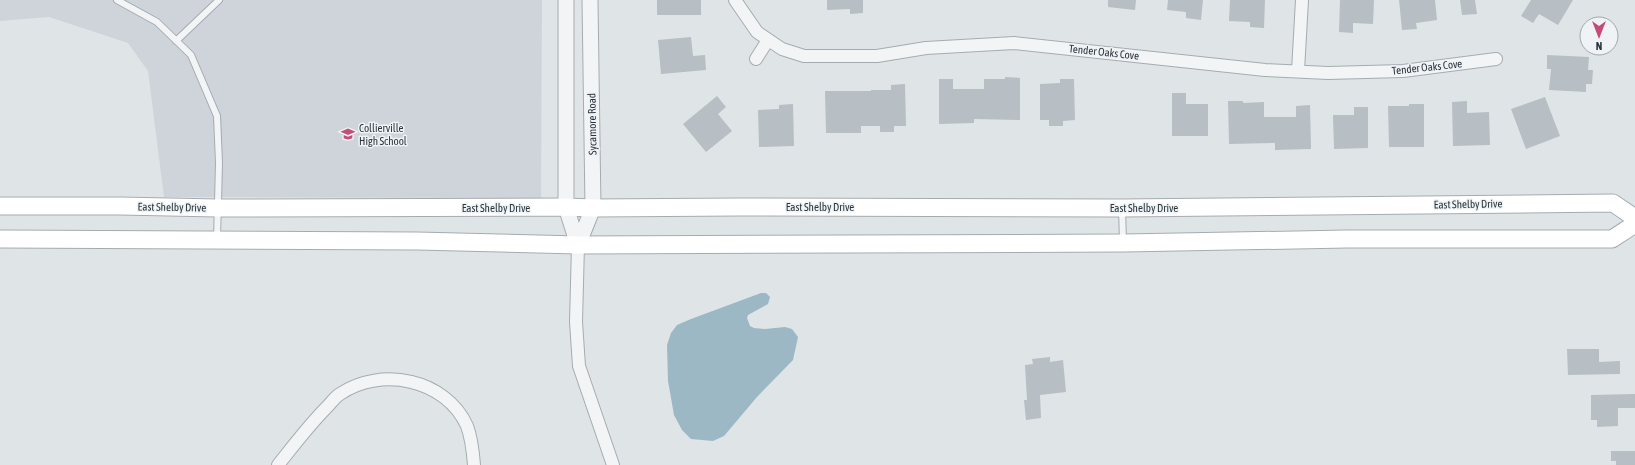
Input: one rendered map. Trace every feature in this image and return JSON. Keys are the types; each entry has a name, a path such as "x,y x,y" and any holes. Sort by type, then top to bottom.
{"main road":[{"name":"East Shelby Drive","path":"0,206 218,208 1122,208 1613,203 1635,218"},
{"path":"0,239 417,241 578,245 1124,243 1347,239 1612,239 1635,224"}],"street":[{"name":"Sycamore Road","path":"566,0 566,207 578,245 576,322 580,366 613,465"},
{"name":"Sycamore Road","path":"578,245 593,208 590,0"},
{"name":"Tender Oaks Cove","path":"735,0 757,32 782,49 804,56 877,56 926,48 1014,43 1265,70 1328,73 1403,71 1496,59"},
{"path":"1298,71 1302,0"},
{"path":"756,59 768,40"},
{"path":"280,464 319,415 339,394 357,384 383,379 407,380 430,387 453,405 467,426 472,442 474,465"}],"lane":[{"path":"117,0 157,22 191,55 217,116 217,241"},
{"path":"176,41 219,0"},
{"path":"1122,208 1124,243"}],"shaded area":[{"name":"Collierville High School","path":"0,0 542,0 541,198 164,197 148,71 128,43 49,17 0,21"}],"water":[{"path":"761,293 766,293 770,297 768,304 748,315 747,318 750,326 765,329 785,327 792,329 798,337 793,360 757,397 724,436 713,441 691,439 682,430 674,415 668,381 667,345 671,333 677,325"}],"building":[{"path":"657,0 701,0 701,15 657,15"},
{"path":"827,0 863,0 863,13 850,14 850,9 827,10"},
{"path":"1108,0 1136,0 1135,10 1108,7"},
{"path":"1168,0 1203,0 1201,20 1186,18 1186,12 1167,10"},
{"path":"1230,0 1265,0 1264,28 1250,27 1250,22 1229,21"},
{"path":"1340,0 1374,0 1373,24 1353,23 1353,33 1339,32"},
{"path":"1399,0 1435,0 1437,20 1416,23 1417,29 1402,30"},
{"path":"1460,0 1475,0 1477,14 1462,15"},
{"path":"1531,0 1573,0 1558,25 1539,14 1533,23 1521,16"},
{"path":"691,37 693,56 705,55 706,70 661,74 658,40"},
{"path":"1547,55 1589,57 1588,70 1593,70 1592,84 1586,84 1586,92 1549,90 1551,69 1547,69"},
{"path":"1005,77 1020,78 1020,120 974,119 974,123 939,124 939,79 953,79 953,89 984,89 984,79 1005,79"},
{"path":"1060,79 1074,79 1075,120 1063,121 1063,126 1049,126 1049,120 1040,120 1040,84 1060,83"},
{"path":"905,84 906,126 894,126 894,132 880,132 880,126 861,126 861,133 826,133 825,91 891,90 891,85"},
{"path":"1172,93 1186,93 1186,104 1208,104 1208,136 1172,136"},
{"path":"717,96 726,107 718,114 732,131 706,152 683,124"},
{"path":"1545,97 1560,136 1526,149 1511,109"},
{"path":"1228,101 1243,101 1243,103 1264,102 1264,117 1296,117 1296,106 1310,105 1311,149 1275,150 1275,143 1229,144"},
{"path":"1467,101 1467,113 1489,112 1490,145 1453,146 1452,102"},
{"path":"793,104 794,146 759,147 758,110 779,109 779,105"},
{"path":"1409,104 1424,104 1424,147 1389,147 1388,106 1409,106"},
{"path":"1354,107 1368,107 1368,148 1334,149 1333,115 1354,115"},
{"path":"1567,349 1599,349 1599,362 1620,361 1620,374 1568,375"},
{"path":"1050,357 1050,362 1063,360 1066,392 1040,395 1041,418 1026,420 1024,400 1027,400 1025,365 1033,364 1032,359"},
{"path":"1635,394 1635,408 1618,408 1618,426 1597,427 1597,420 1591,420 1591,395"},
{"path":"1611,451 1635,451 1635,465 1616,465 1616,461 1611,461"}],"place":[{"name":"Collierville High School","path":"348,134"}]}
